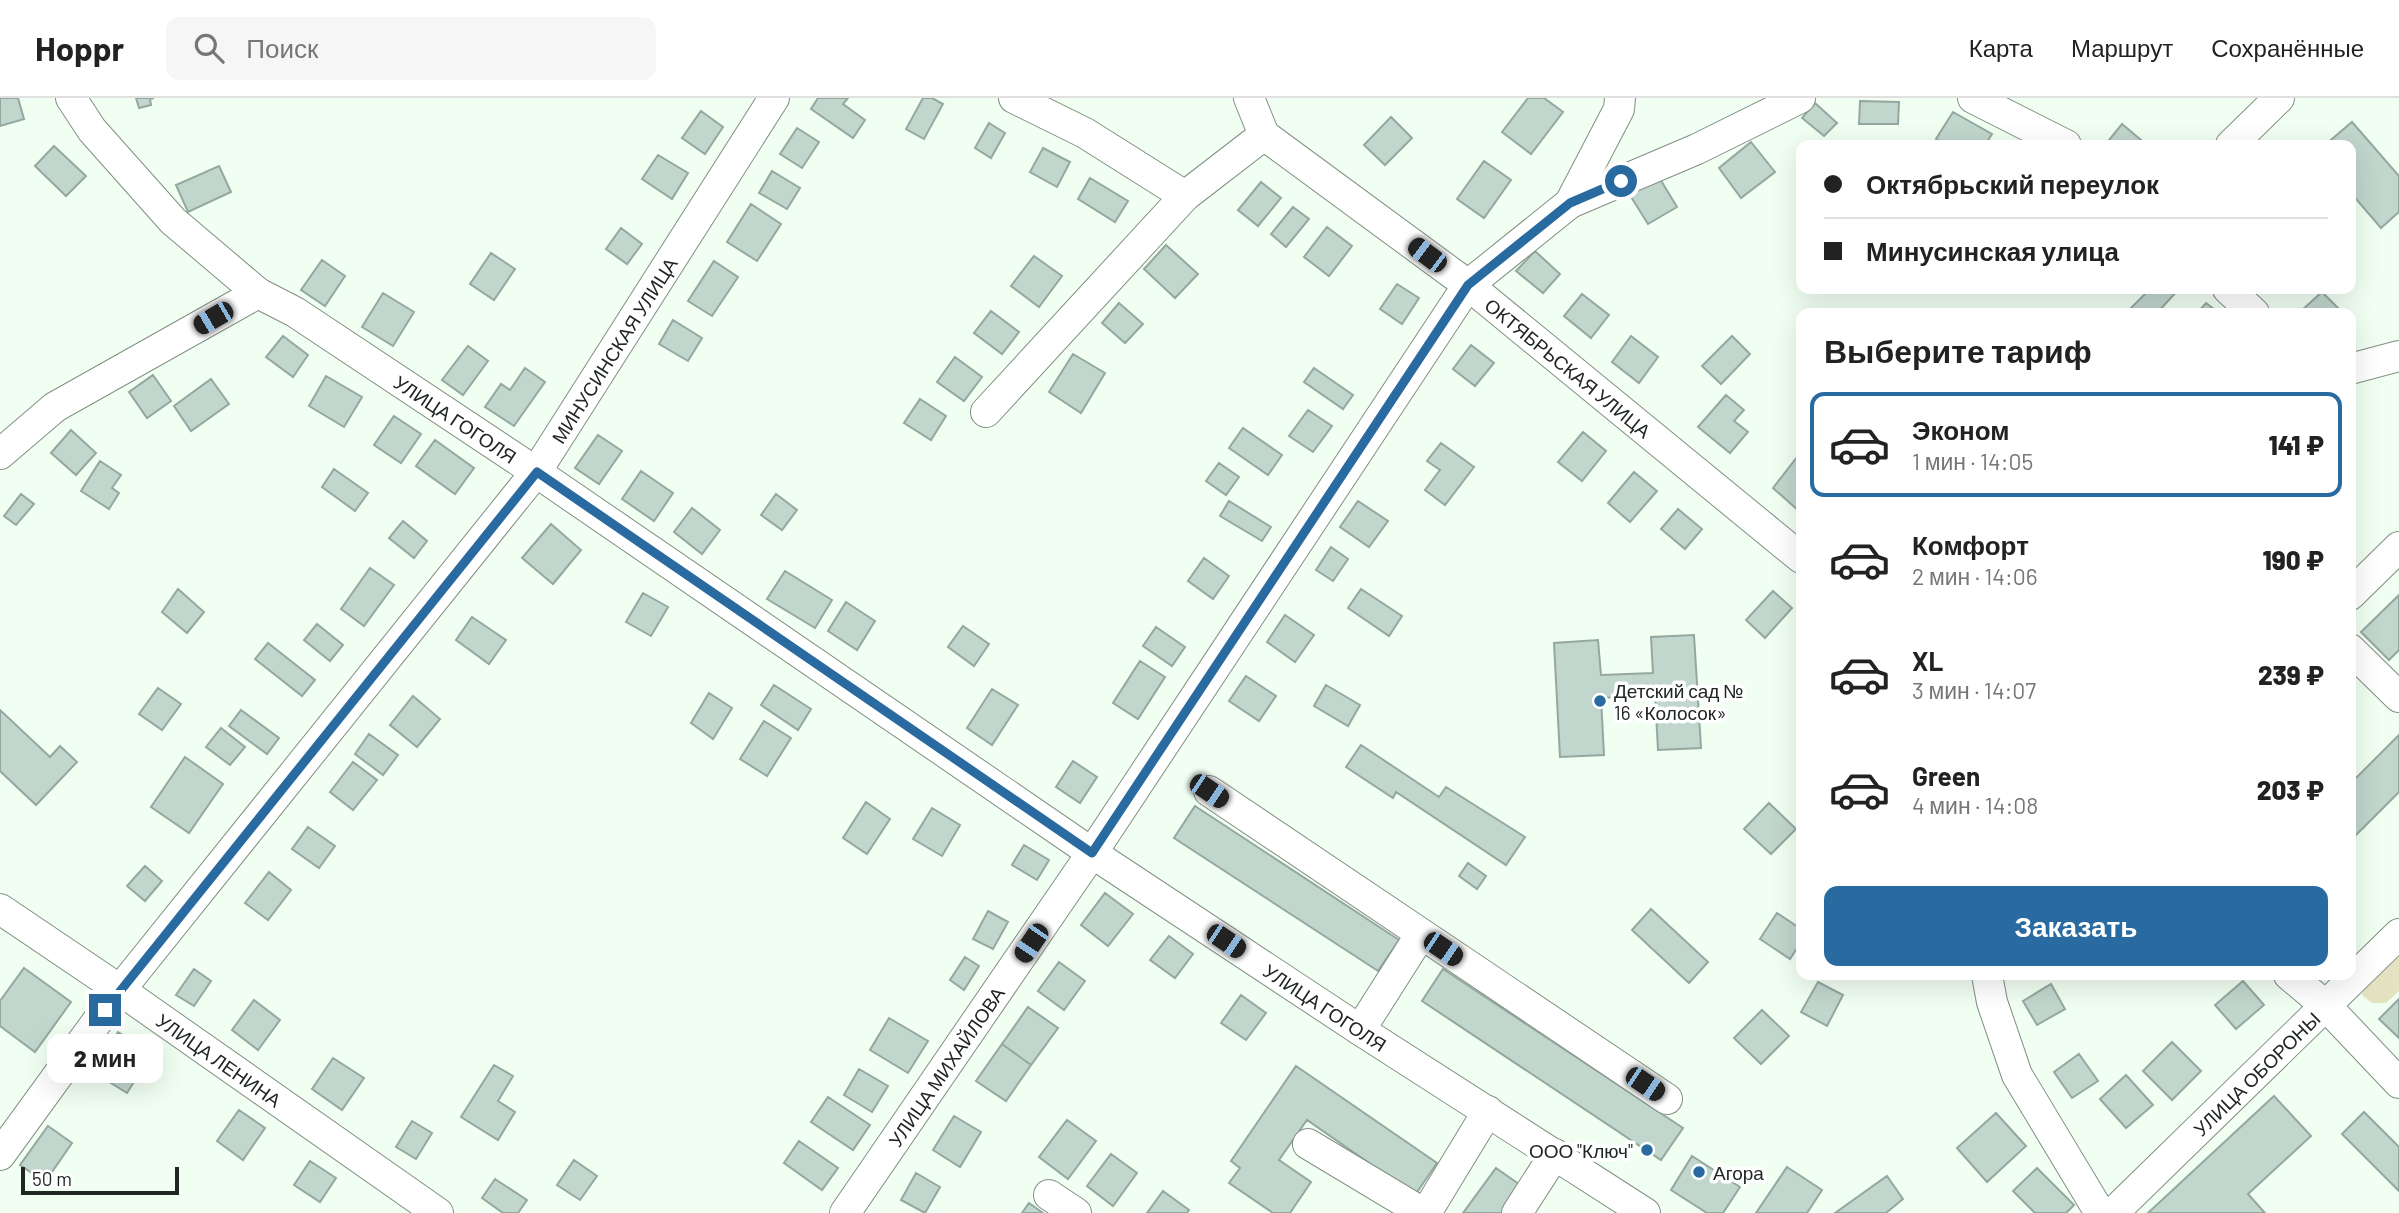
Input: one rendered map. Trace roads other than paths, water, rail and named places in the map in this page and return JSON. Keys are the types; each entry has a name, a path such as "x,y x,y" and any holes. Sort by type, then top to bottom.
{"street":[{"name":"УЛИЦА ГОГОЛЯ","path":"71,98 92,130 173,221 258,293 295,312 537,472 1092,853 1360,1030 1645,1213"},
{"name":"МИНУСИНСКАЯ УЛИЦА","path":"0,1155 120,990 537,472 774,98"},
{"path":"1014,98 1085,133 1185,196"},
{"path":"986,412 1185,196 1264,135 1249,98"},
{"name":"УЛИЦА МИХАЙЛОВА","path":"845,1213 1092,853 1468,285 1570,203 1619,109 1620,98"},
{"path":"1570,203 1697,149 1800,98"},
{"path":"1973,98 2056,140"},
{"path":"2236,140 2279,98"},
{"name":"ОКТЯБРЬСКАЯ УЛИЦА","path":"1264,135 1468,285 1796,554"},
{"path":"0,454 55,407 258,293"},
{"path":"2233,294 2249,308"},
{"path":"2356,367 2399,356"},
{"path":"2356,589 2399,547"},
{"path":"2356,655 2399,697"},
{"path":"1209,791 1667,1100"},
{"name":"УЛИЦА ЛЕНИНА","path":"0,909 438,1213"},
{"path":"1360,1030 1421,934"},
{"name":"УЛИЦА ОБОРОНЫ","path":"2356,976 2399,934"},
{"path":"1988,980 1992,1002 2017,1075 2100,1213"},
{"path":"2295,980 2326,1006 2399,1083"},
{"name":"УЛИЦА ОБОРОНЫ","path":"2113,1213 2352,980"},
{"path":"1308,1144 1424,1213 1488,1111"},
{"path":"1517,1213 1555,1154"},
{"path":"1049,1195 1076,1213"}],"place":[{"name":"Детский сад № 16 «Колосок»","path":"1600,701"},
{"name":"ООО \"Ключ\"","path":"1647,1150"},
{"name":"Агора","path":"1699,1172"}]}
